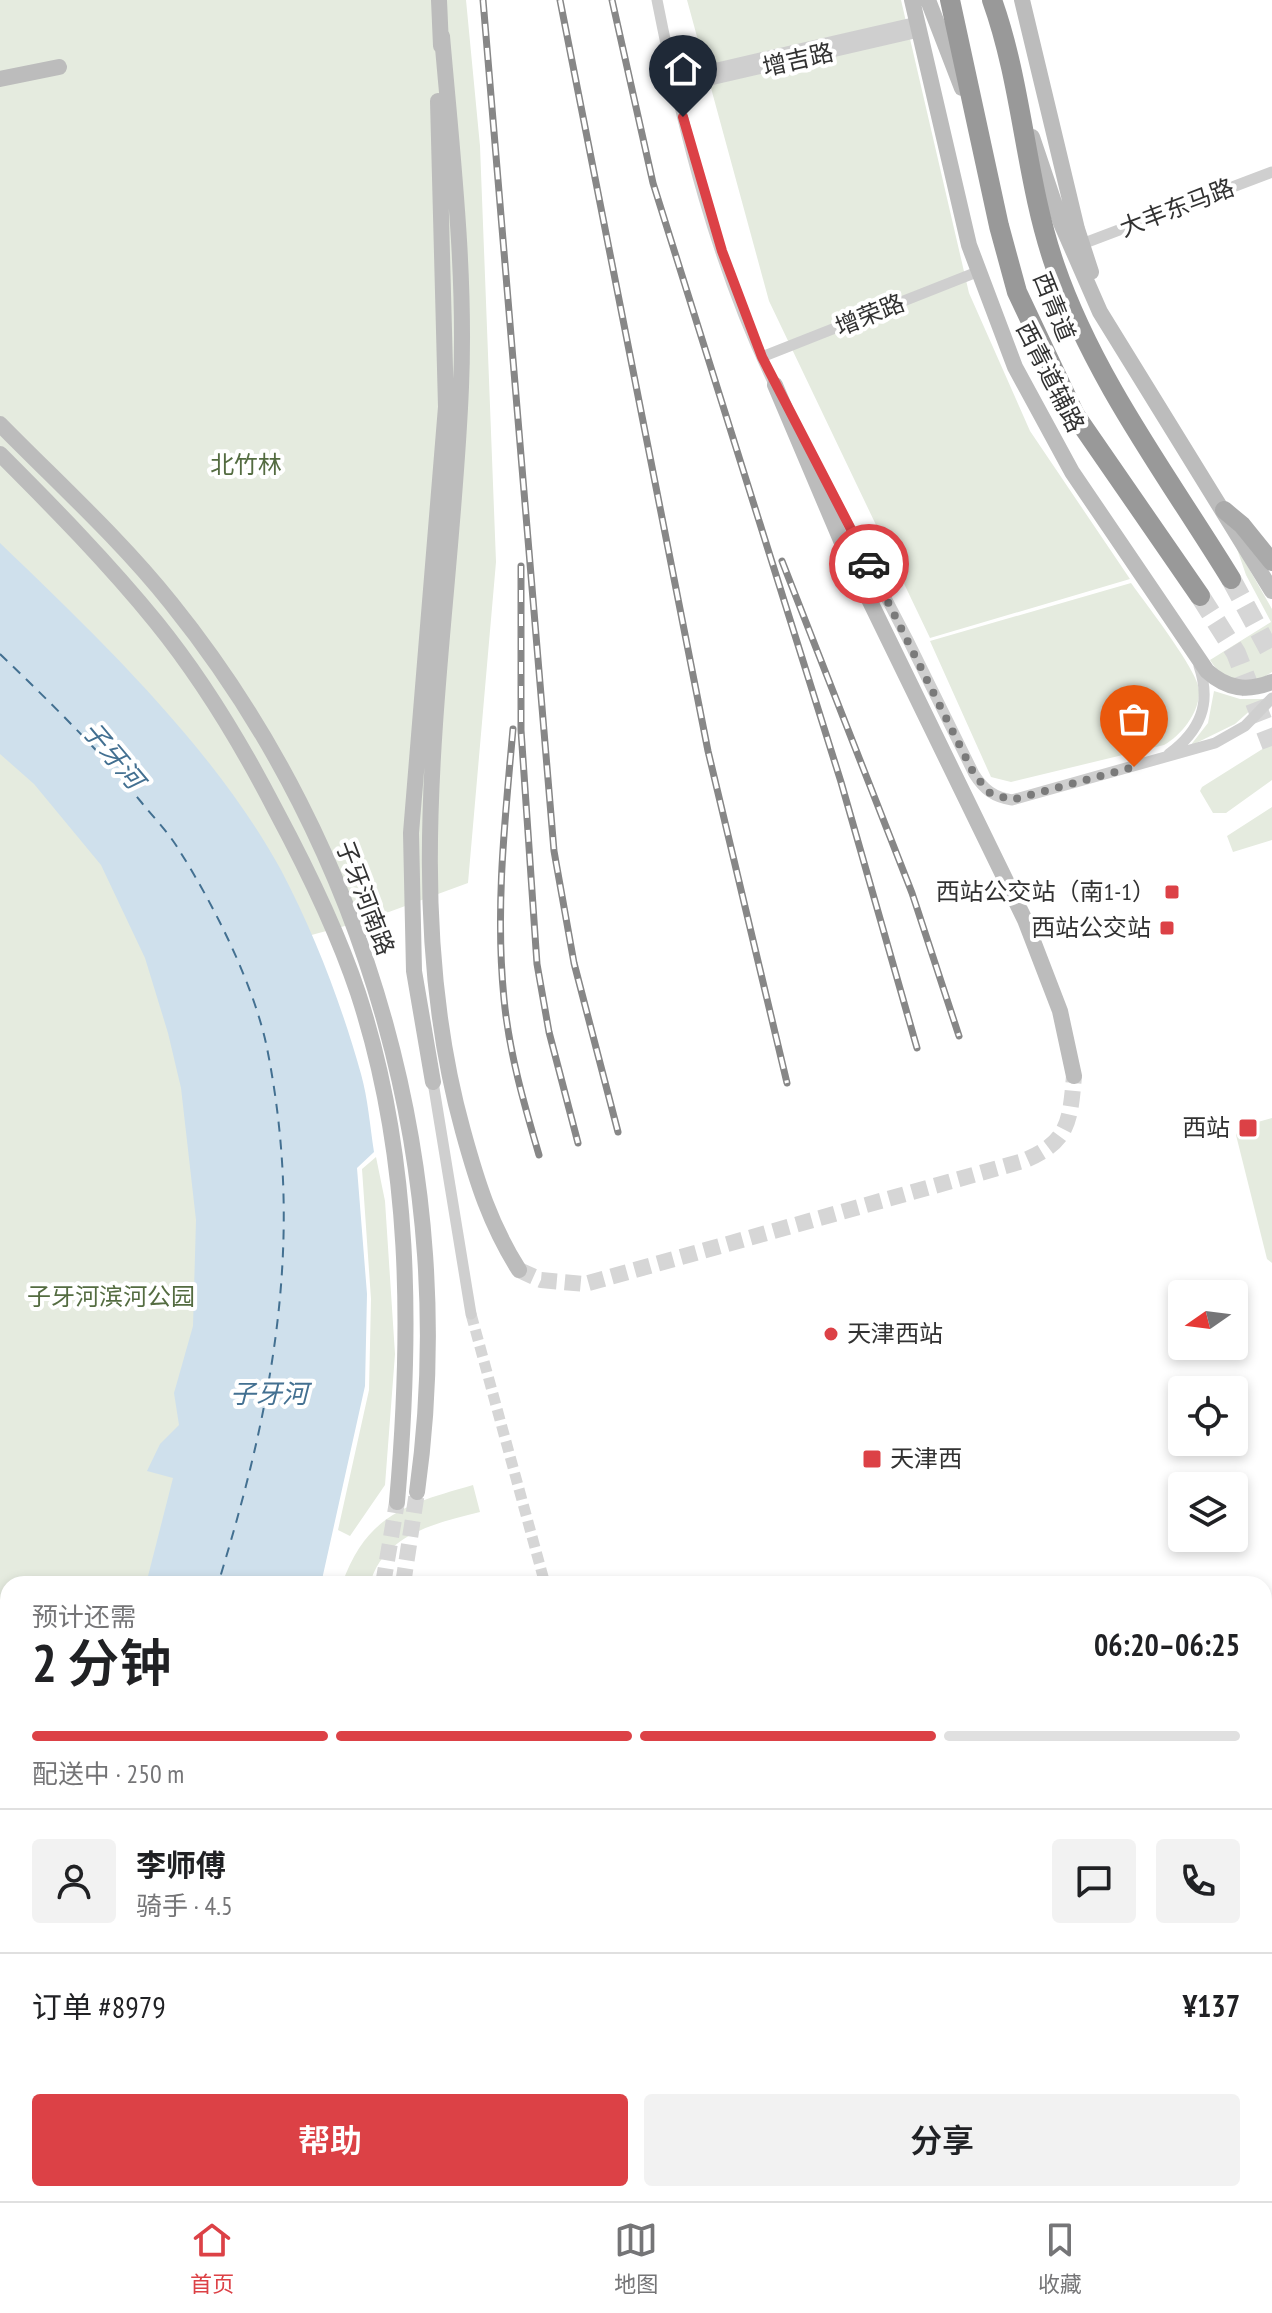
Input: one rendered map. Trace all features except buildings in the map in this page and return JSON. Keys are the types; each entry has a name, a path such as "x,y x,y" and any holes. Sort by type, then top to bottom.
{"highway":[{"name":"西青道","path":"948,0 1017,292 1075,415 1200,596"},
{"name":"西青道","path":"992,0 1004,33 1025,145 1055,265 1079,326 1116,395 1231,579"},
{"path":"1000,0 1004,33"}],"main road":[{"path":"1224,510 1242,525 1272,562"}],"street":[{"path":"439,0 459,234 462,346 456,486 428,848 430,942 446,1067 461,1125 494,1229 519,1270"},
{"path":"657,0 675,83 722,251 762,357 845,550 1030,933 1060,1011 1074,1076"},
{"name":"西青道辅路","path":"912,0 977,272 1015,367 1058,447 1197,659 1227,686 1248,688 1272,682"},
{"path":"928,0 977,124"},
{"path":"1022,0 1082,244 1123,352"},
{"name":"增吉路","path":"675,83 918,27"},
{"path":"442,36 438,77 446,407 411,833 414,971 471,1314"},
{"path":"0,79 59,67"},
{"path":"1016,90 1082,276 1170,431 1224,510 1272,591"},
{"name":"大丰东马路","path":"1082,244 1272,172"},
{"name":"增荣路","path":"762,357 977,272"},
{"path":"775,385 974,774 990,793 1012,800 1163,760 1228,737 1245,726 1272,698"},
{"name":"子牙河南路","path":"0,424 131,557 204,648 247,710 293,792 345,906 396,1059 422,1198 427,1395 417,1492"},
{"name":"子牙河南路","path":"0,454 102,559 158,624 209,696 264,787 342,948 380,1072 399,1184 406,1344 397,1502"},
{"path":"1163,760 1189,739 1200,724 1205,693 1197,659"}],"green space":[{"name":"北竹林","path":"0,0 466,0 480,146 496,562 468,883 367,920 293,940 0,574"},
{"path":"687,0 901,0 969,293 1030,431 1130,579 930,638 769,301"},
{"path":"1236,546 1272,609 1272,672 1247,681 1230,678 1210,660 1271,622 1246,575"},
{"path":"1131,583 1196,679 1199,697 1189,722 1164,745 1011,782 991,777 930,641"},
{"path":"1214,691 1240,699 1263,699 1235,724 1190,746 1208,723"},
{"name":"子牙河滨河公园","path":"0,726 85,809 212,1120 182,1576 0,1576"},
{"path":"1272,743 1272,780 1226,813 1213,813 1200,791 1202,787"},
{"path":"1272,807 1272,840 1233,852 1227,836"},
{"path":"1272,1118 1272,1263 1267,1259 1236,1135 1240,1127"},
{"path":"376,1157 385,1201 395,1354 385,1485 350,1536 338,1530 369,1390 371,1299 362,1169"},
{"path":"473,1485 480,1512 414,1533 387,1553 373,1576 345,1576 352,1560 377,1527 392,1515 428,1499"}],"water":[{"name":"子牙河","path":"0,543 115,656 223,781 281,870 336,995 361,1074 374,1152 357,1168 367,1294 365,1386 323,1576 148,1576 173,1478 147,1471 160,1444 179,1425 174,1393 193,1326 196,1220 181,1088 145,958 101,865 34,784 0,754"}],"ferry route":[{"path":"0,654 91,745 175,844 206,895 243,972 267,1048 278,1118 283,1186 283,1253 278,1319 255,1450 220,1576"}],"tunnel":[{"path":"1231,579 1272,655"},
{"path":"1200,596 1236,653 1272,746"},
{"path":"519,1270 541,1280 585,1284 1023,1161 1050,1146 1064,1129 1071,1106 1074,1076"},
{"path":"471,1314 543,1576"},
{"path":"404,1576 417,1492"},
{"path":"384,1576 397,1502"}],"railway":[{"path":"483,0 554,851 574,963 618,1132"},
{"path":"560,0 708,751 787,1083"},
{"path":"612,0 653,183 841,782 917,1048"},
{"path":"782,561 912,893 959,1036"},
{"path":"521,566 521,730 537,964 549,1032 578,1143"},
{"path":"513,729 502,864 501,965 513,1058 539,1155"}],"way so far":[{"path":"869,564 974,774 990,793 1012,800 1134,767"}],"place":[{"name":"西站公交站（南1-1）","path":"1172,892"},
{"name":"西站公交站","path":"1167,928"},
{"name":"西站","path":"1248,1128"},
{"name":"天津西站","path":"831,1334"},
{"name":"天津西","path":"872,1459"}],"route":[{"path":"683,117 722,251 762,357 869,564"}]}
